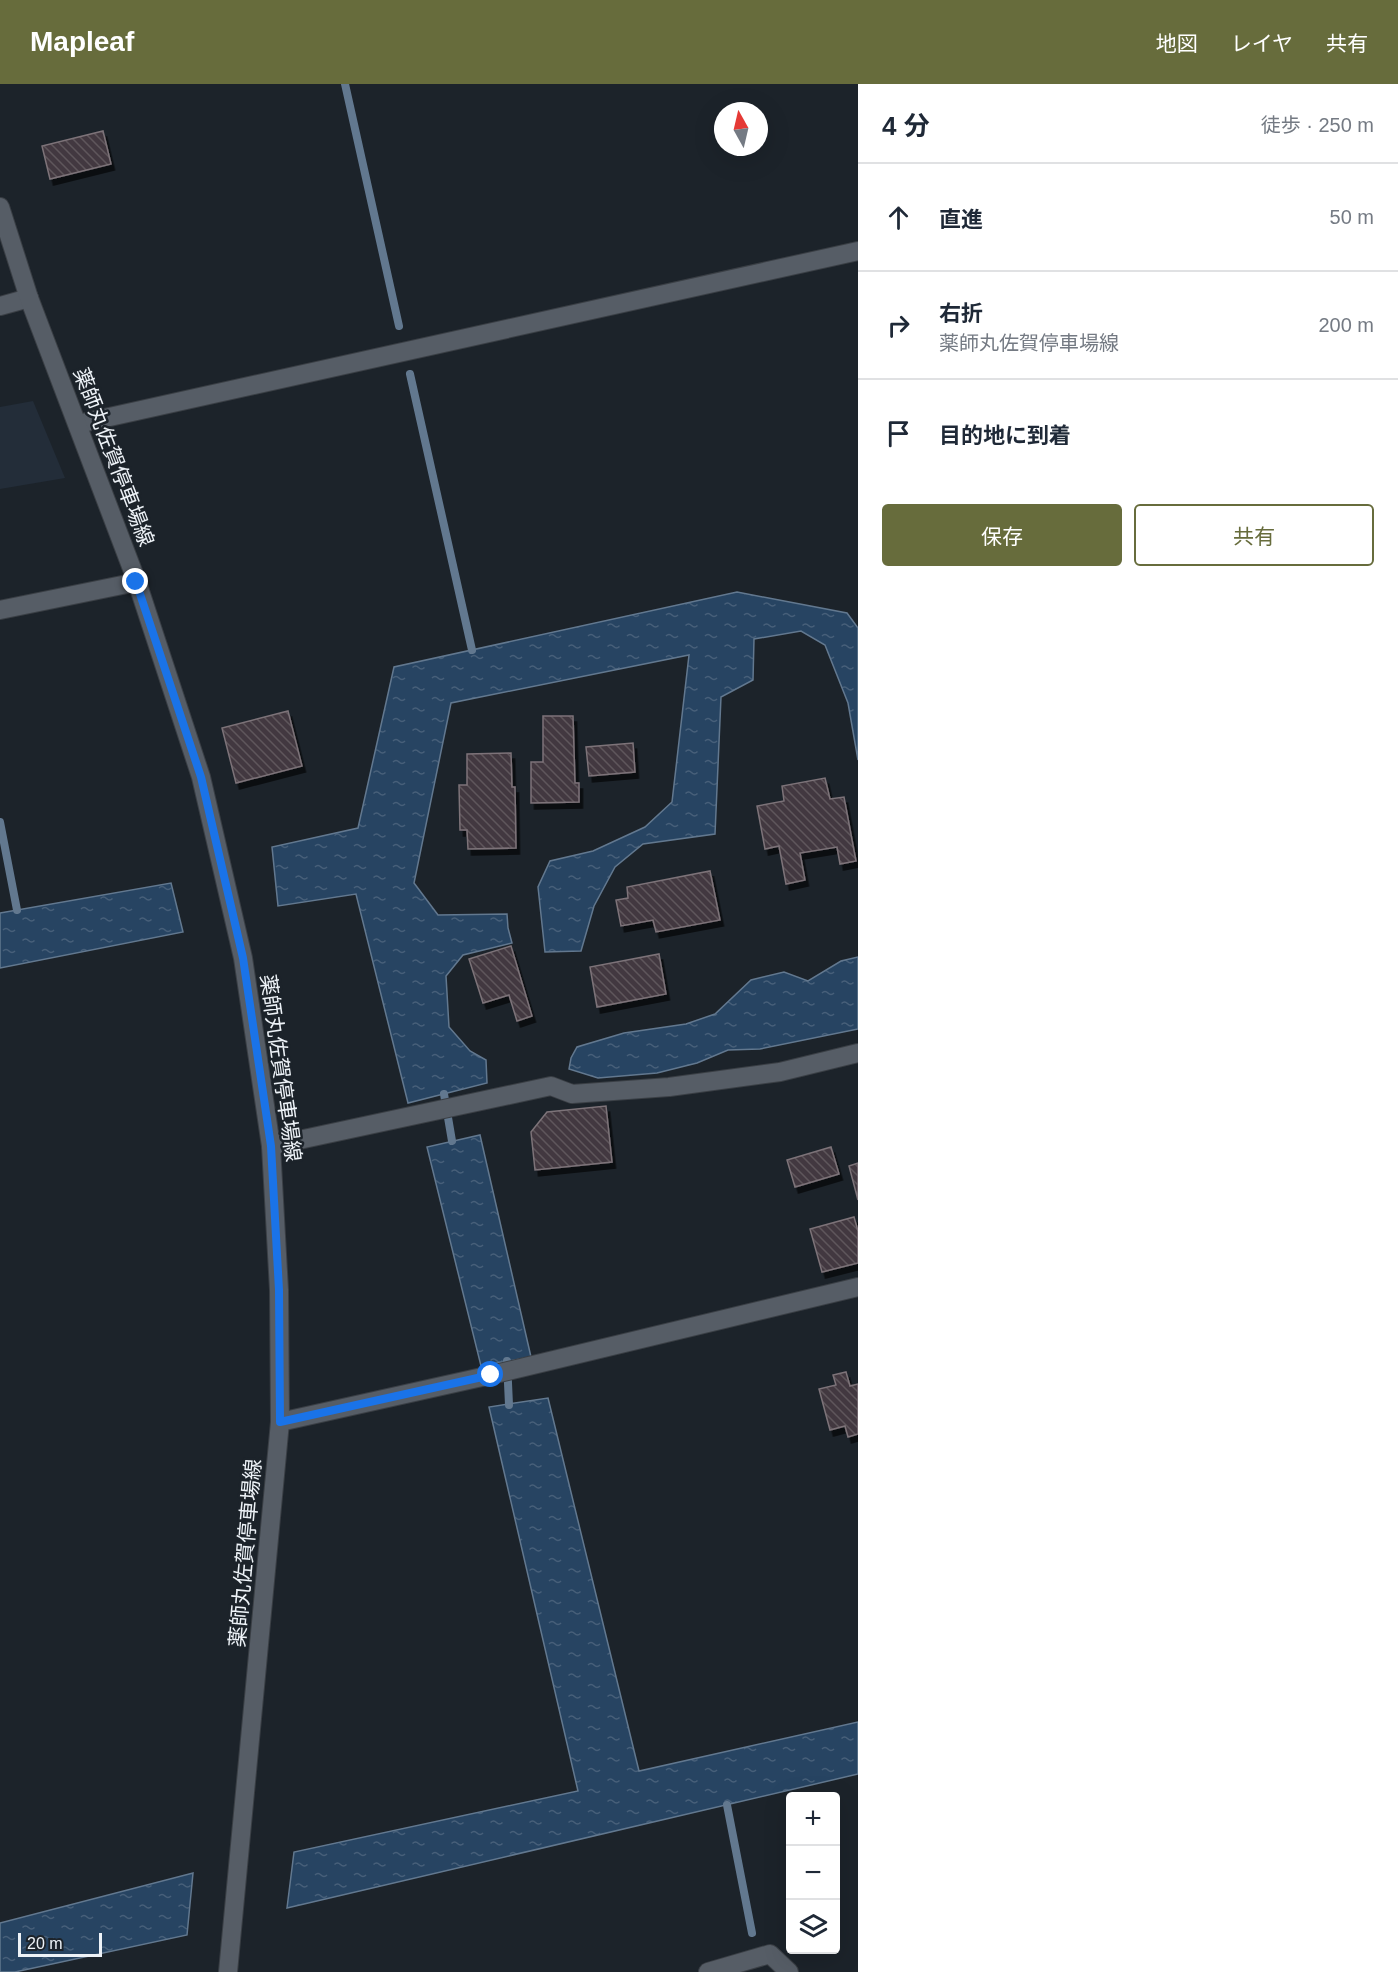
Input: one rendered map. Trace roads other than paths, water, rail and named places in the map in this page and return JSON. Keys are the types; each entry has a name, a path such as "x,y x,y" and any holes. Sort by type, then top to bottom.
{"street":[{"name":"薬師丸佐賀停車場線","path":"0,207 29,298 136,582 201,777 243,958 271,1146 279,1290 280,1422 228,1972"},
{"path":"78,424 858,251"},
{"path":"0,306 29,298"},
{"path":"0,610 136,582"},
{"path":"271,1146 551,1086 572,1094 669,1087 780,1072 858,1053"},
{"path":"280,1422 491,1375 858,1287"},
{"path":"708,1972 770,1954 789,1972"}],"water":[{"path":"737,592 847,613 858,628 858,760 848,703 825,645 801,631 754,639 753,680 721,697 715,834 643,844 615,867 594,906 581,951 545,952 538,887 550,861 593,851 645,827 672,802 689,655 451,703 414,883 438,915 507,914 512,943 463,955 446,976 449,1027 470,1051 486,1060 487,1083 408,1103 356,894 278,906 272,847 358,828 394,667"},
{"path":"171,883 183,932 0,968 0,913"},
{"path":"858,957 858,1029 760,1049 728,1050 697,1063 657,1073 598,1078 569,1069 571,1058 577,1047 624,1033 686,1024 715,1014 751,980 784,972 808,981 841,961"},
{"path":"480,1135 531,1357 481,1366 427,1147"},
{"path":"548,1398 639,1771 858,1722 858,1774 287,1908 294,1852 578,1791 489,1407"},
{"path":"193,1873 187,1935 15,1972 0,1972 0,1923"}],"waterway":[{"path":"345,84 399,326"},
{"path":"410,374 472,650"},
{"path":"0,822 17,910"},
{"path":"444,1094 452,1141"},
{"path":"507,1361 509,1405"},
{"path":"727,1805 752,1933"}]}
